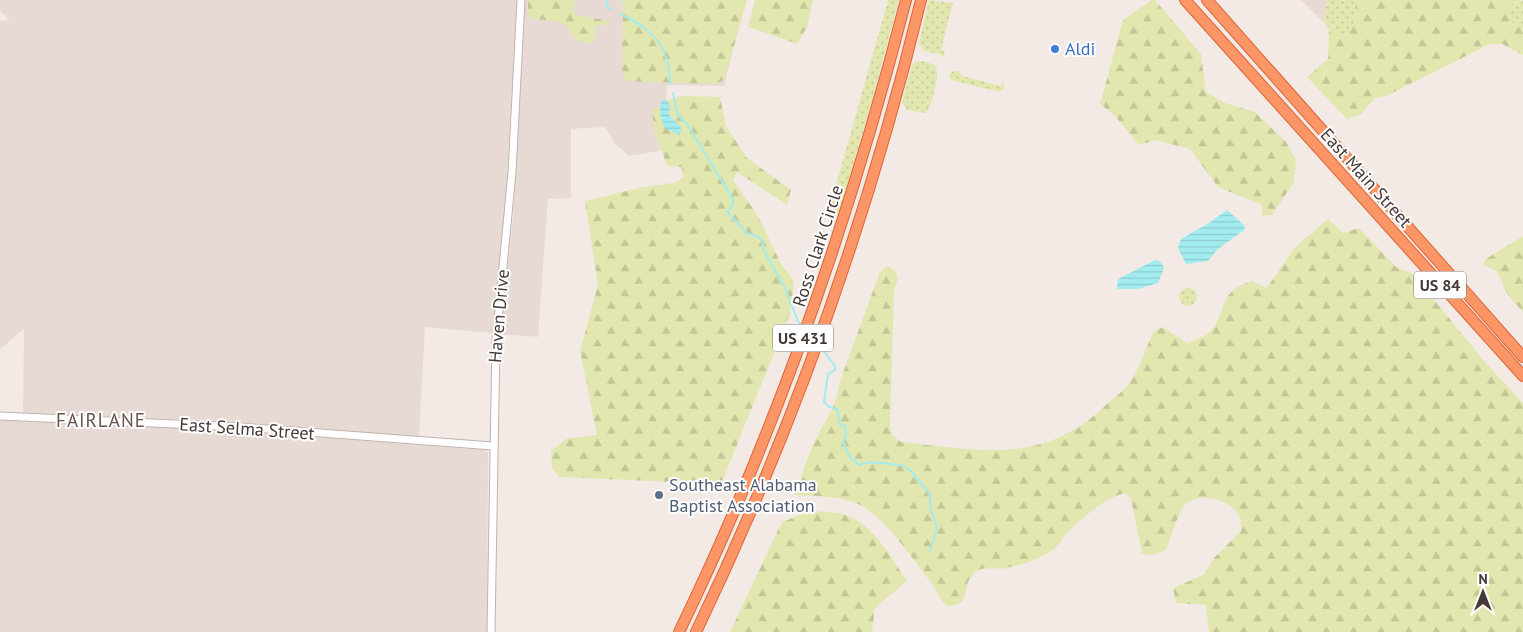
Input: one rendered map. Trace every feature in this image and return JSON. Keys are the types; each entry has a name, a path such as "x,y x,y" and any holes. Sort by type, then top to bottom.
{"highway":[{"name":"Ross Clark Circle","path":"679,632 768,431 814,310 867,147 906,0"},
{"name":"Ross Clark Circle","path":"696,632 789,420 854,238 882,151 921,0"},
{"name":"East Main Street","path":"1185,0 1523,376"},
{"name":"East Main Street","path":"1207,0 1523,357"},
{"path":"846,212 854,238"},
{"path":"841,227 846,233 850,249"},
{"path":"692,605 706,612"}],"street":[{"name":"Haven Drive","path":"491,632 496,333 512,182 520,0"},
{"name":"East Selma Street","path":"0,416 240,427 494,446"}],"shaded area":[{"path":"0,0 517,0 504,229 492,333 425,327 419,437 231,422 23,413 24,329 0,349 0,21 10,20 0,11"},
{"path":"524,0 746,0 724,86 667,85 664,150 629,156 615,144 605,127 571,129 571,198 548,199 538,337 500,334 513,219"},
{"path":"1301,0 1327,0 1324,23"},
{"path":"0,419 222,430 486,450 488,453 487,632 0,632"}],"green space":[{"path":"528,0 575,0 573,11 577,15 609,21 609,25 596,25 595,41 590,43 581,42 572,34 567,25 557,21 531,19 528,13"},
{"path":"623,0 747,0 724,80 716,84 626,81 622,69"},
{"path":"755,0 813,0 807,27 797,44 748,27"},
{"path":"888,0 899,0 839,213 835,218 831,216 829,210"},
{"path":"929,0 953,3 941,50 945,52 944,56 923,50 919,43"},
{"path":"1152,0 1155,0 1201,54 1206,92 1225,103 1255,112 1286,142 1296,160 1294,182 1272,215 1262,216 1262,205 1218,187 1190,149 1156,140 1139,145 1114,115 1100,104 1123,20"},
{"path":"1327,0 1356,0 1353,23 1349,34 1335,33 1324,23"},
{"path":"1356,0 1521,0 1511,4 1511,21 1523,30 1523,55 1502,44 1490,44 1386,96 1375,98 1361,114 1347,119 1307,77 1328,59 1329,29 1342,35 1349,34 1353,23"},
{"path":"1523,0 1523,30 1511,22 1511,4"},
{"path":"923,61 935,65 937,69 933,97 926,113 907,110 902,101 912,65 915,62"},
{"path":"953,71 959,71 962,76 1001,86 1003,82 1004,89 999,92 951,80 949,75"},
{"path":"683,96 720,97 726,126 747,158 791,190 787,205 737,172 733,180 758,216 780,262 794,281 790,314 721,484 559,477 552,468 551,451 566,439 597,435 580,351 598,285 585,201 643,187 675,183 684,176 681,167 667,166 654,129 652,110 660,106 665,124 672,132 673,118 669,115 670,106 667,100"},
{"path":"1328,219 1343,233 1359,228 1396,267 1413,274 1484,361 1523,403 1523,632 1209,632 1206,605 1176,603 1173,588 1203,575 1215,557 1241,531 1239,515 1234,509 1221,501 1213,498 1197,498 1184,506 1166,550 1153,555 1142,554 1131,499 1125,493 1093,510 1065,535 1055,549 1042,556 1012,567 1002,569 986,568 977,571 970,579 960,603 947,606 905,548 875,515 853,502 795,495 807,459 834,405 840,381 880,272 887,266 894,270 898,278 894,291 890,424 892,435 901,442 983,450 1009,450 1033,446 1057,438 1081,425 1105,406 1131,380 1140,365 1154,331 1163,327 1187,343 1207,335 1219,318 1227,297 1232,291 1252,281 1267,288 1294,248"},
{"path":"1523,236 1523,312 1509,296 1500,276 1494,270 1483,265 1486,259"},
{"path":"1188,288 1194,291 1197,297 1194,303 1188,306 1182,303 1179,297 1182,291"},
{"path":"811,511 842,514 863,524 887,551 907,581 875,608 872,632 730,632 782,522"}],"water":[{"path":"662,100 667,100 670,106 669,115 681,127 680,135 665,128 660,114"},
{"path":"1227,210 1245,226 1244,230 1218,249 1208,261 1186,264 1178,248 1181,239"},
{"path":"1155,260 1160,261 1164,268 1158,283 1138,289 1117,289 1118,279"}],"waterway":[{"path":"606,0 608,8 611,9"},
{"path":"621,14 636,22 655,38 667,60 671,84"},
{"path":"673,93 678,115 687,124 733,199 733,205 727,212 748,234 757,236 763,242 763,249 784,286 798,321 802,326"},
{"path":"822,349 835,366 835,370 828,374 824,402 829,407 837,409 840,424 845,426 846,436 843,442 849,456 859,465 869,462 902,465 910,470 930,495 930,506 937,528 930,551"}],"place":[{"name":"Aldi","path":"1055,49"},
{"name":"Southeast Alabama Baptist Association","path":"659,495"}],"district":[{"name":"FAIRLANE","path":"101,420"}]}
